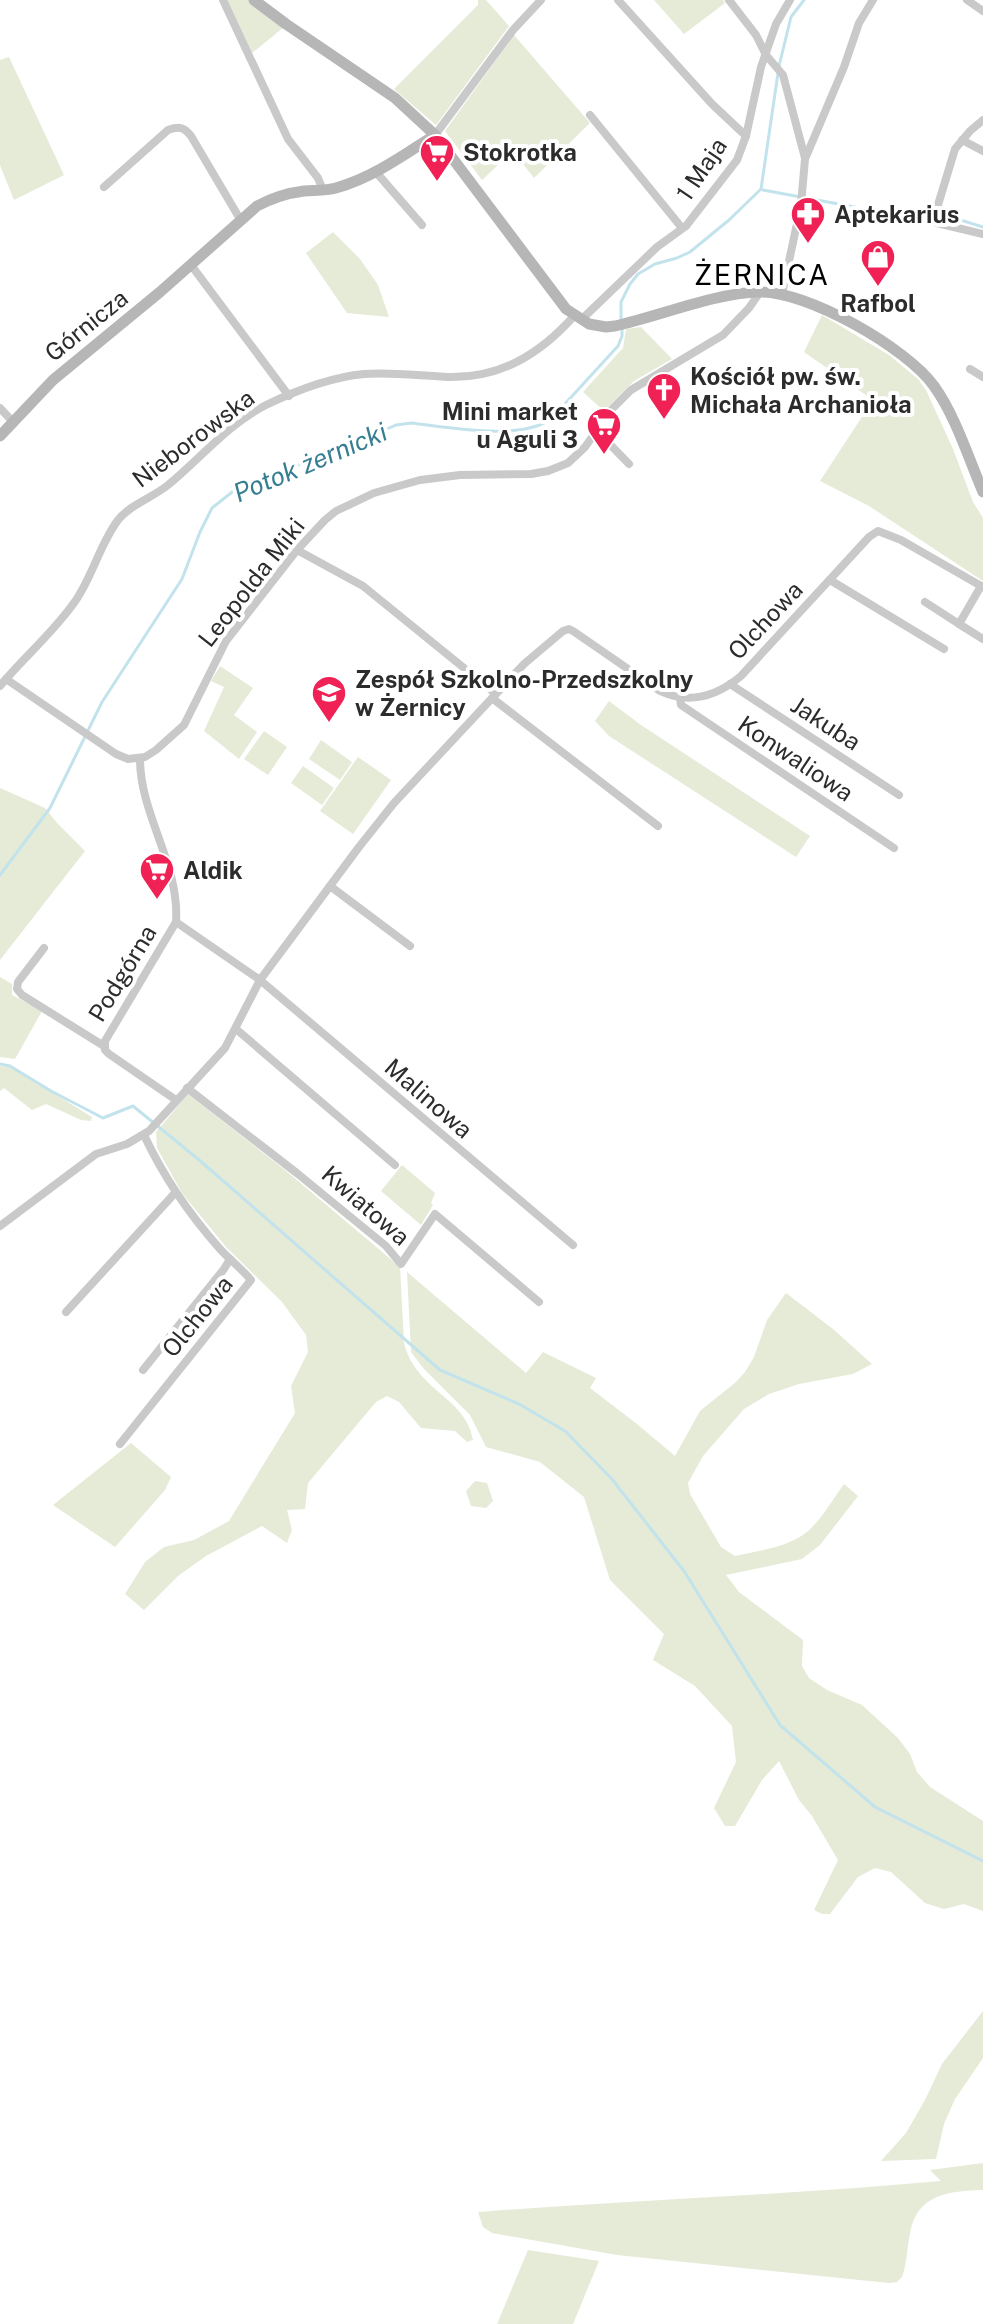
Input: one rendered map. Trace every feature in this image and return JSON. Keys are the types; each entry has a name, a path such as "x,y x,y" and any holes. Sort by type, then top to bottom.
{"street":[{"path":"223,0 288,139 318,178 323,190"},
{"path":"254,0 395,98 435,135 550,289 577,318 597,325 615,326 719,299 760,292 782,294 810,304 857,327 918,367 944,404 983,492"},
{"path":"435,135 513,30 540,0"},
{"path":"618,0 712,104 746,136"},
{"path":"729,0 783,75 805,159"},
{"name":"1 Maja","path":"577,318 682,228 724,180 737,160 746,136 776,24 790,0"},
{"path":"782,294 801,205 805,159 859,23 873,0"},
{"path":"967,0 983,11"},
{"path":"590,115 682,228"},
{"path":"983,120 955,149 934,214 937,223 983,234"},
{"path":"104,187 168,130 177,127 185,129 191,136 240,219"},
{"name":"Górnicza","path":"0,436 59,375 257,206 270,198 334,188 375,171 435,135"},
{"path":"962,140 983,151"},
{"path":"375,171 422,225"},
{"path":"191,265 289,396"},
{"name":"Leopolda Miki","path":"140,759 156,750 184,725 226,641 297,550 336,511 374,493 410,482 434,478 519,475 548,471 572,460 631,390 723,335 760,292"},
{"name":"Nieborowska","path":"3,683 79,596 122,516 164,488 245,418 289,396 361,375 458,377 490,374 531,355 577,318"},
{"path":"970,369 983,377"},
{"path":"0,408 13,422"},
{"path":"597,431 629,464"},
{"name":"Olchowa","path":"680,698 704,697 730,684 746,671 878,531 901,540 982,587"},
{"path":"297,550 363,586 494,696 658,826"},
{"name":"Olchowa","path":"830,580 944,649"},
{"path":"959,624 982,587"},
{"path":"925,602 983,639"},
{"path":"0,1226 96,1154 127,1144 144,1135 155,1124 220,1055 260,980 394,803 494,696 560,632 569,629 653,687 680,698"},
{"path":"3,683 122,758 140,759"},
{"name":"Jakuba","path":"730,684 899,795"},
{"name":"Konwaliowa","path":"680,698 681,705 894,848"},
{"name":"Podgórna","path":"104,1046 176,922 175,893 141,781 140,759"},
{"path":"330,886 410,946"},
{"name":"Podgórna","path":"176,922 260,980"},
{"name":"Podgórna","path":"44,948 18,982 17,989 22,995 104,1046 109,1054 176,1100"},
{"name":"Malinowa","path":"260,980 573,1245"},
{"path":"236,1029 395,1165"},
{"name":"Kwiatowa","path":"187,1088 386,1246 401,1264 435,1214 539,1302"},
{"name":"Olchowa","path":"120,1444 251,1280 175,1193 144,1135"},
{"path":"66,1312 175,1193"},
{"path":"143,1370 230,1259"}],"green space":[{"path":"227,0 254,0 284,27 252,53"},
{"path":"478,0 486,0 509,26 436,125 394,89 478,5"},
{"path":"654,0 723,0 725,3 684,34"},
{"path":"514,35 590,123 534,178 513,151 482,180 445,131"},
{"path":"9,57 64,175 14,200 0,165 0,60"},
{"path":"333,232 360,259 378,285 389,317 347,313 306,253"},
{"path":"822,315 889,355 918,379 926,390 973,502 983,518 983,581 869,506 820,481 873,400 804,352"},
{"path":"641,327 672,359 634,381 604,411 583,392 623,348 626,329"},
{"path":"220,666 253,688 234,715 257,732 239,759 204,731 224,687 211,681"},
{"path":"609,701 810,836 796,857 609,736 595,721"},
{"path":"264,731 287,747 268,775 244,759"},
{"path":"321,740 352,762 340,780 309,759"},
{"path":"358,757 391,780 353,834 320,811"},
{"path":"303,766 334,788 322,805 291,783"},
{"path":"0,788 45,808 85,851 0,960"},
{"path":"0,977 12,984 12,995 42,1011 15,1059 0,1057"},
{"path":"0,1066 11,1067 92,1117 91,1121 81,1120 46,1104 32,1110 4,1088 0,1091"},
{"path":"188,1094 285,1170 400,1267 404,1343 410,1359 429,1383 461,1413 469,1425 473,1440 467,1442 455,1431 421,1428 399,1402 387,1396 376,1402 308,1483 305,1509 287,1510 292,1530 287,1543 262,1526 206,1556 178,1576 144,1610 125,1594 145,1562 164,1547 194,1540 229,1521 295,1413 291,1386 308,1352 306,1335 282,1302 226,1247 182,1193 157,1148 156,1132"},
{"path":"402,1165 435,1193 433,1205 421,1225 381,1191"},
{"path":"407,1272 526,1373 543,1352 596,1378 590,1388 675,1456 700,1411 745,1372 754,1357 767,1320 786,1293 872,1364 853,1374 799,1384 769,1394 744,1409 703,1456 688,1483 690,1494 721,1547 735,1556 778,1546 803,1535 820,1518 844,1484 858,1496 820,1545 802,1559 726,1575 739,1592 803,1640 802,1666 809,1678 827,1690 862,1705 898,1738 910,1754 917,1772 930,1787 983,1821 983,1911 964,1904 944,1909 925,1903 891,1872 875,1868 858,1877 830,1914 814,1910 838,1860 799,1800 779,1761 762,1780 735,1826 725,1826 714,1808 736,1762 732,1726 695,1686 653,1660 664,1634 610,1580 584,1497 540,1462 486,1447 470,1415 411,1352"},
{"path":"131,1443 171,1477 165,1490 115,1547 53,1505"},
{"path":"475,1481 487,1483 493,1501 486,1508 471,1506 466,1491"},
{"path":"983,2011 983,2058 955,2099 944,2124 936,2159 881,2161 906,2133 942,2064"},
{"path":"983,2163 983,2190 936,2197 920,2210 910,2233 902,2277 897,2282 889,2283 617,2255 492,2233 483,2227 478,2212 941,2181 930,2170"},
{"path":"528,2250 599,2261 573,2324 497,2324"}],"waterway":[{"name":"Potok żernicki","path":"779,66 791,17 804,0"},
{"name":"Potok żernicki","path":"621,320 621,302 638,274 655,264 690,252 761,189 778,73"},
{"path":"763,190 903,216 948,216 983,227"},
{"name":"Potok żernicki","path":"0,875 50,808 102,702 182,579 212,508 241,485 330,454 396,425 411,423 484,431 539,425 552,418 618,346 622,327"},
{"path":"0,1064 10,1066 103,1118 133,1106 440,1370 519,1404 565,1431 611,1478 684,1571 780,1725 875,1807 983,1861"}],"place":[{"name":"Stokrotka","path":"437,183"},
{"name":"Aptekarius","path":"808,245"},
{"name":"Rafbol","path":"878,288"},
{"name":"Kościół pw. św. Michała Archanioła","path":"664,421"},
{"name":"Mini market u Aguli 3","path":"604,456"},
{"name":"Zespół Szkolno-Przedszkolny w Żernicy","path":"329,724"},
{"name":"Aldik","path":"157,901"}],"district":[{"name":"ŻERNICA","path":"762,274"}]}
